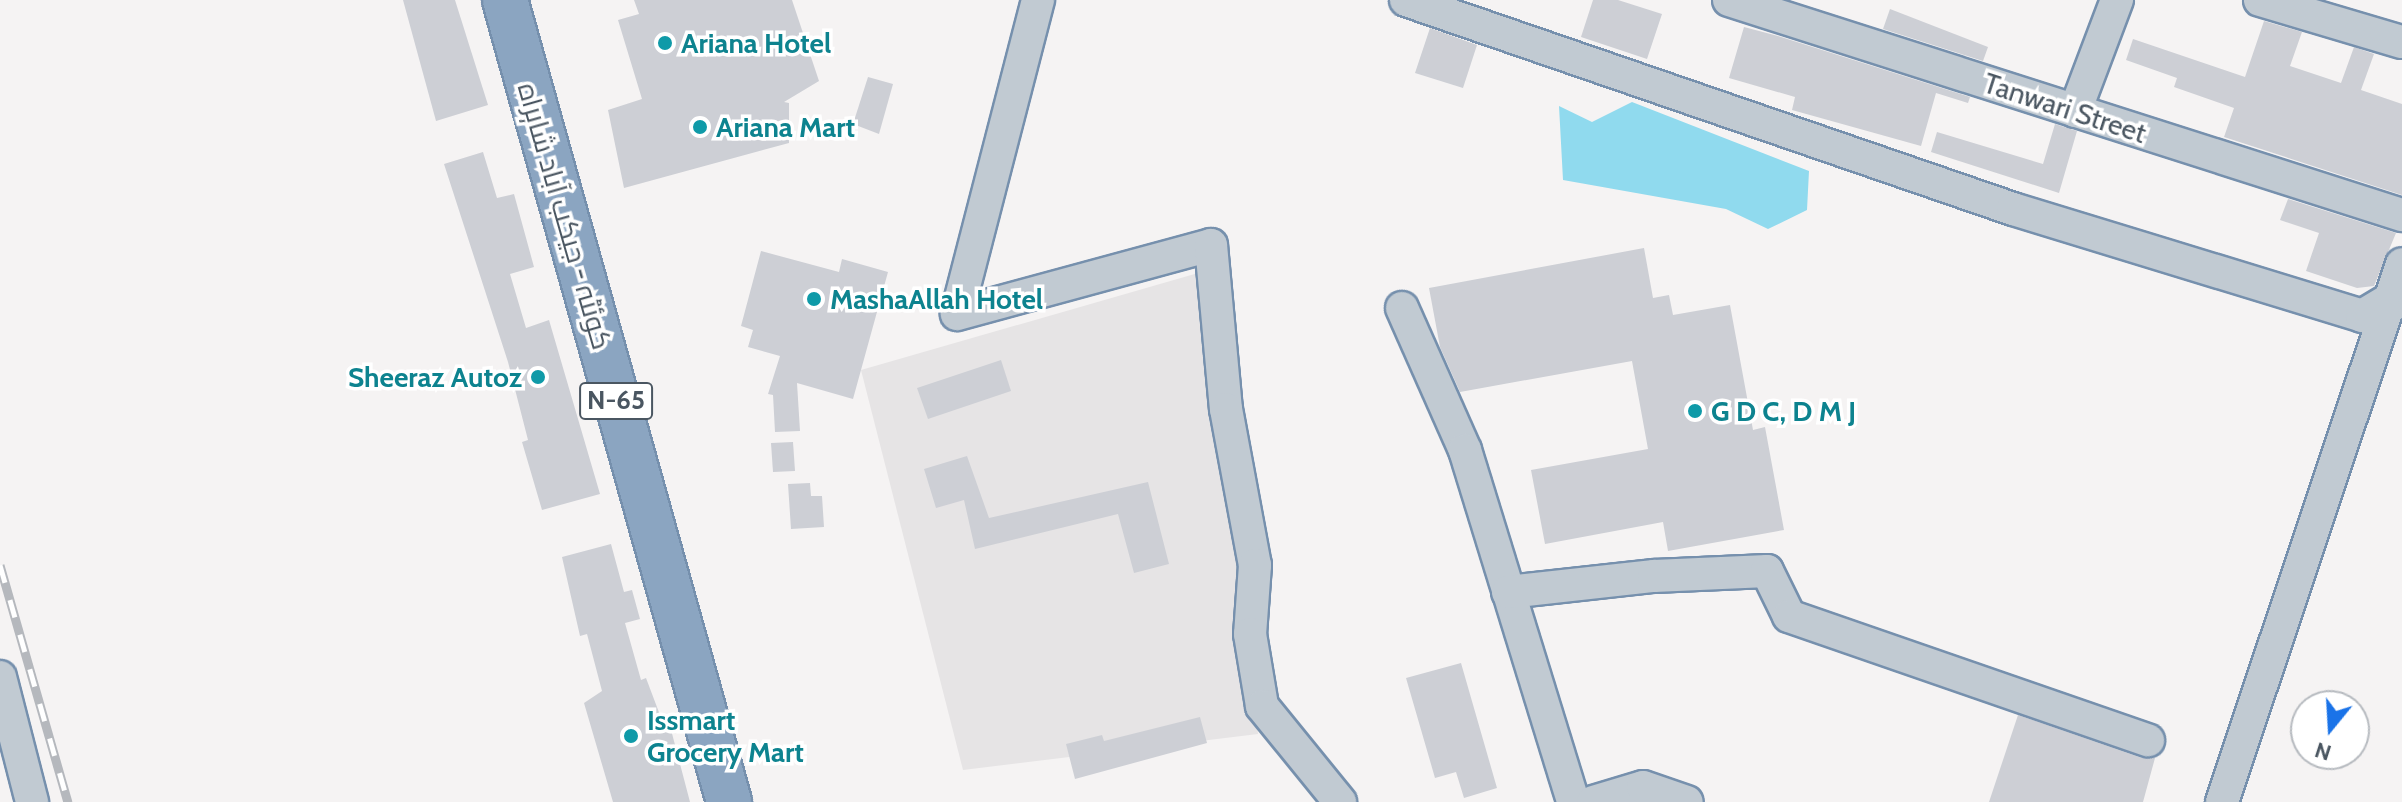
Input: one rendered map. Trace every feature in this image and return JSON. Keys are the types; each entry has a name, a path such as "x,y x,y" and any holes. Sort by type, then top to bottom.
{"highway":[{"name":"کوئٹہ - جیکب آباد شاہراہ","path":"505,0 729,802"}],"street":[{"path":"1038,0 957,314 1211,245 1226,409 1255,565 1250,634 1262,706 1340,802"},
{"path":"1406,0 2013,209 2362,316 2397,300"},
{"path":"2075,111 2117,0"},
{"path":"2260,0 2402,42"},
{"name":"Tanwari Street","path":"1749,3 2402,215"},
{"path":"2222,802 2397,300 2402,264"},
{"path":"1402,308 1465,450 1573,802"},
{"path":"1508,592 1654,576 1767,571 1789,616 2148,740"},
{"path":"0,677 12,761 32,802"},
{"path":"1593,802 1643,787 1687,802"}],"shaded area":[{"path":"1212,269 1258,734 963,770 861,370"}],"water":[{"path":"1632,102 1809,171 1807,210 1768,229 1726,209 1563,180 1559,106 1592,122"}],"building":[{"path":"403,0 455,0 488,105 436,121"},
{"path":"634,0 792,0 819,81 784,102 789,103 789,143 624,188 608,110 642,99 618,20 639,14"},
{"path":"1593,0 1618,0 1662,14 1647,59 1581,37"},
{"path":"1890,9 1988,47 1983,61 1883,29"},
{"path":"2264,21 2302,32 2290,66 2341,83 2354,47 2374,54 2361,90 2402,104 2402,195 2224,137 2234,108 2174,87 2177,78 2126,60 2133,39 2245,77"},
{"path":"1744,27 1970,97 1968,103 1936,93 1921,146 1792,110 1795,97 1729,78"},
{"path":"1430,28 1477,45 1463,88 1415,73"},
{"path":"868,77 893,84 879,134 853,124"},
{"path":"2055,124 2077,131 2059,193 1931,152 1937,132 2043,164"},
{"path":"483,152 497,198 514,194 534,267 510,274 526,328 549,320 600,494 542,510 522,442 528,440 508,362 444,164"},
{"path":"2288,199 2396,233 2374,286 2357,288 2306,271 2319,233 2280,220"},
{"name":"G D C, D M J","path":"1644,248 1653,298 1669,295 1673,315 1730,305 1753,430 1765,427 1784,530 1668,551 1663,522 1545,544 1531,470 1648,449 1632,361 1460,392 1440,347 1429,288"},
{"name":"MashaAllah Hotel","path":"761,251 839,272 842,259 888,272 853,399 797,383 800,431 775,432 773,395 768,394 780,356 748,347 753,330 741,326"},
{"path":"1001,360 1011,391 928,419 917,388"},
{"path":"793,442 795,471 773,472 771,443"},
{"path":"967,456 989,518 1148,482 1169,564 1134,573 1118,514 975,549 964,500 936,508 924,469"},
{"path":"810,483 811,496 822,496 824,527 791,529 788,484"},
{"path":"611,544 624,592 632,590 640,619 625,623 641,680 646,678 663,723 669,722 690,802 613,802 584,703 602,691 587,634 580,636 562,557"},
{"path":"1461,663 1497,788 1464,798 1456,772 1435,778 1406,678"},
{"path":"2018,715 2142,758 2155,758 2143,802 1989,802"},
{"path":"1200,717 1207,743 1075,779 1066,744 1102,735 1104,741"}],"railway":[{"path":"0,565 68,802"}],"place":[{"name":"Ariana Hotel","path":"665,43"},
{"name":"Ariana Mart","path":"700,127"},
{"name":"MashaAllah Hotel","path":"814,299"},
{"name":"Sheeraz Autoz","path":"538,377"},
{"name":"G D C, D M J","path":"1695,411"},
{"name":"Issmart Grocery Mart","path":"631,736"}]}
